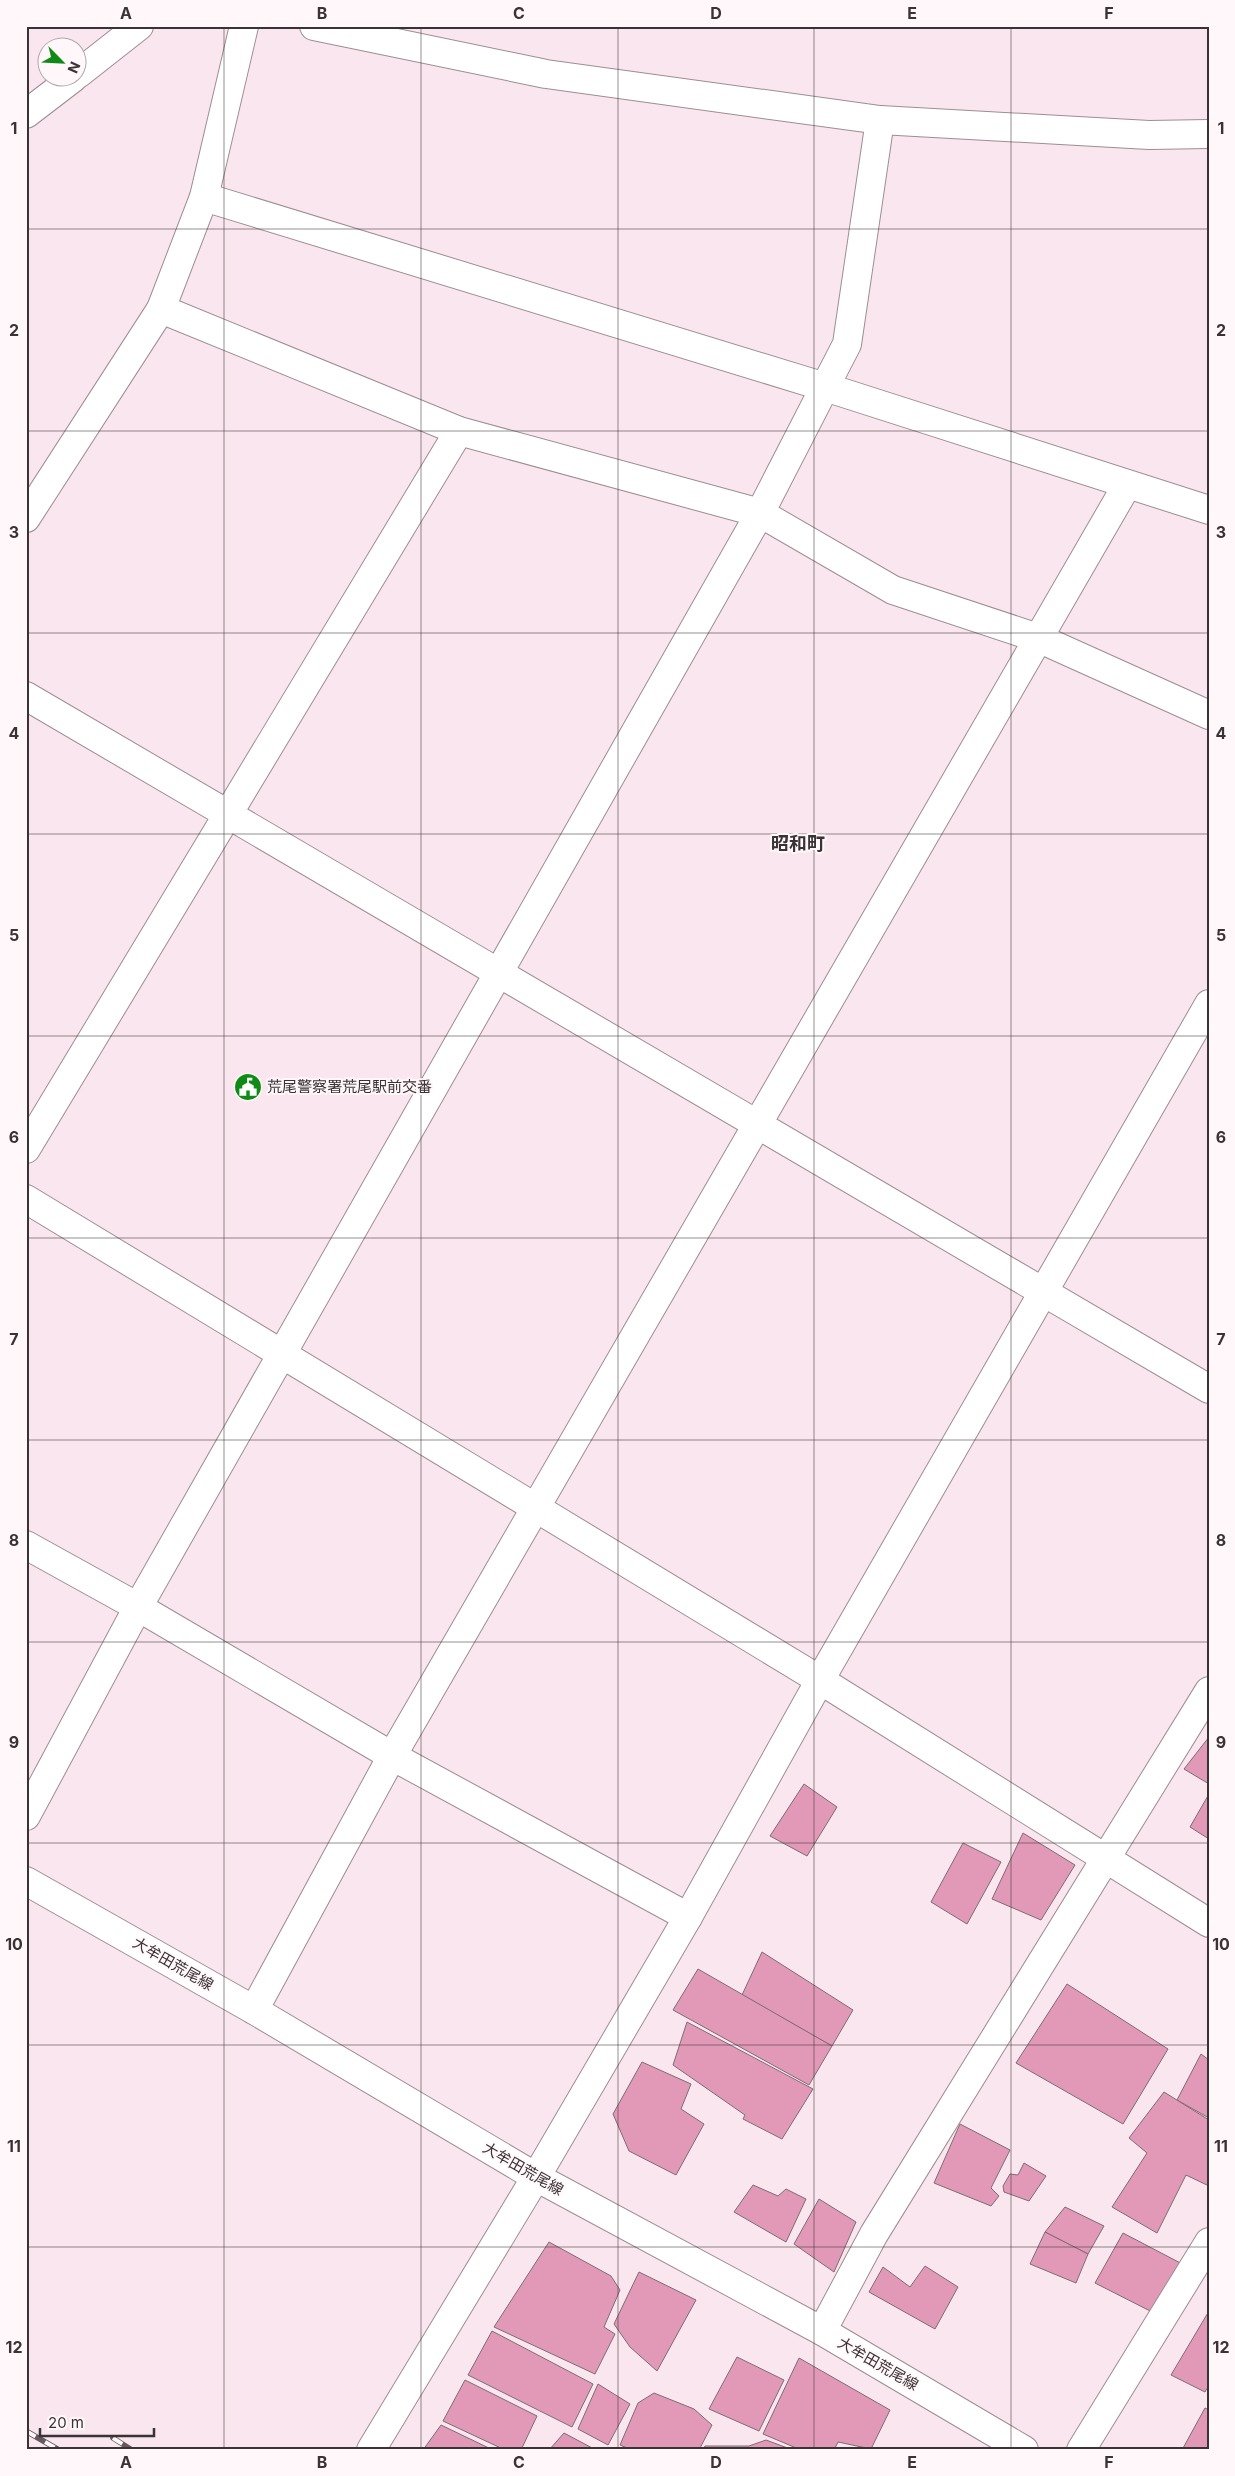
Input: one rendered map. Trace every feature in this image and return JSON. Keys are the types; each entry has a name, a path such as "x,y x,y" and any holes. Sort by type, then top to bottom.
{"street":[{"path":"88,66 138,26"},
{"path":"26,518 161,309 204,198 244,26"},
{"path":"314,26 546,74 880,120 1149,134 1209,134"},
{"path":"26,114 60,88"},
{"path":"26,1816 138,1607 760,513 825,388 847,344 880,120"},
{"path":"204,198 825,388 1127,486 1209,510"},
{"path":"161,309 459,431 760,513 893,590 1038,638 1209,715"},
{"path":"26,1149 230,814 459,431"},
{"path":"254,2010 392,1756 1127,486"},
{"path":"26,696 1209,1389"},
{"path":"371,2450 536,2177 688,1917 820,1680 1042,1291 1209,1004"},
{"path":"26,1200 281,1356 820,1680 1209,1923"},
{"path":"26,1545 138,1607 392,1756 688,1917"},
{"path":"822,2331 874,2234 1209,1691"},
{"name":"大牟田荒尾線","path":"26,1881 254,2010 536,2177 822,2331 1024,2450"},
{"path":"1081,2450 1209,2242"}],"building":[{"path":"1209,1737 1209,1784 1184,1769"},
{"path":"804,1784 837,1807 807,1856 770,1836"},
{"path":"1209,1794 1209,1839 1190,1827"},
{"path":"1023,1833 1075,1865 1041,1920 992,1899"},
{"path":"963,1843 1001,1862 967,1924 931,1902"},
{"path":"762,1952 853,2010 832,2046 742,1995"},
{"path":"698,1969 832,2046 809,2085 673,2010"},
{"path":"1067,1984 1168,2049 1123,2124 1016,2063"},
{"path":"687,2022 813,2089 782,2139 743,2119 745,2115 673,2065"},
{"path":"1201,2054 1209,2060 1209,2118 1177,2100"},
{"path":"642,2062 691,2084 681,2109 704,2124 676,2175 629,2151 613,2114"},
{"path":"1164,2092 1209,2120 1209,2186 1186,2175 1157,2233 1112,2207 1147,2153 1129,2138"},
{"path":"960,2124 1010,2150 991,2188 999,2196 991,2206 934,2183"},
{"path":"1024,2163 1046,2176 1029,2201 1004,2192 1003,2186 1010,2174 1018,2175"},
{"path":"753,2185 778,2196 786,2189 806,2199 786,2242 734,2212"},
{"path":"819,2199 856,2222 834,2272 794,2244"},
{"path":"1065,2207 1104,2226 1088,2254 1045,2232"},
{"path":"1045,2232 1088,2254 1076,2283 1030,2264"},
{"path":"1123,2233 1188,2267 1160,2316 1095,2283"},
{"path":"549,2242 611,2276 620,2290 604,2327 615,2334 595,2374 494,2327"},
{"path":"925,2266 958,2287 935,2329 869,2292 883,2267 910,2287"},
{"path":"639,2272 696,2300 657,2371 630,2347 614,2324"},
{"path":"1209,2311 1209,2385 1205,2392 1171,2375"},
{"path":"492,2331 593,2384 572,2427 468,2375"},
{"path":"737,2357 784,2380 759,2431 709,2409"},
{"path":"799,2358 890,2410 871,2449 838,2442 834,2450 801,2450 763,2434"},
{"path":"465,2380 537,2416 521,2450 505,2450 443,2421"},
{"path":"598,2384 630,2404 608,2445 578,2429"},
{"path":"654,2393 694,2409 712,2425 699,2450 632,2450 620,2445 638,2403"},
{"path":"1205,2408 1209,2410 1209,2450 1182,2450"},
{"path":"441,2425 493,2450 423,2450"},
{"path":"564,2433 596,2450 549,2450"},
{"path":"766,2440 793,2450 703,2450 705,2446 749,2446"}],"railway":[{"path":"26,2431 59,2450"},
{"path":"113,2438 132,2450"}],"place":[{"name":"荒尾警察署荒尾駅前交番","path":"248,1087"}],"district":[{"name":"昭和町","path":"798,844"}]}
